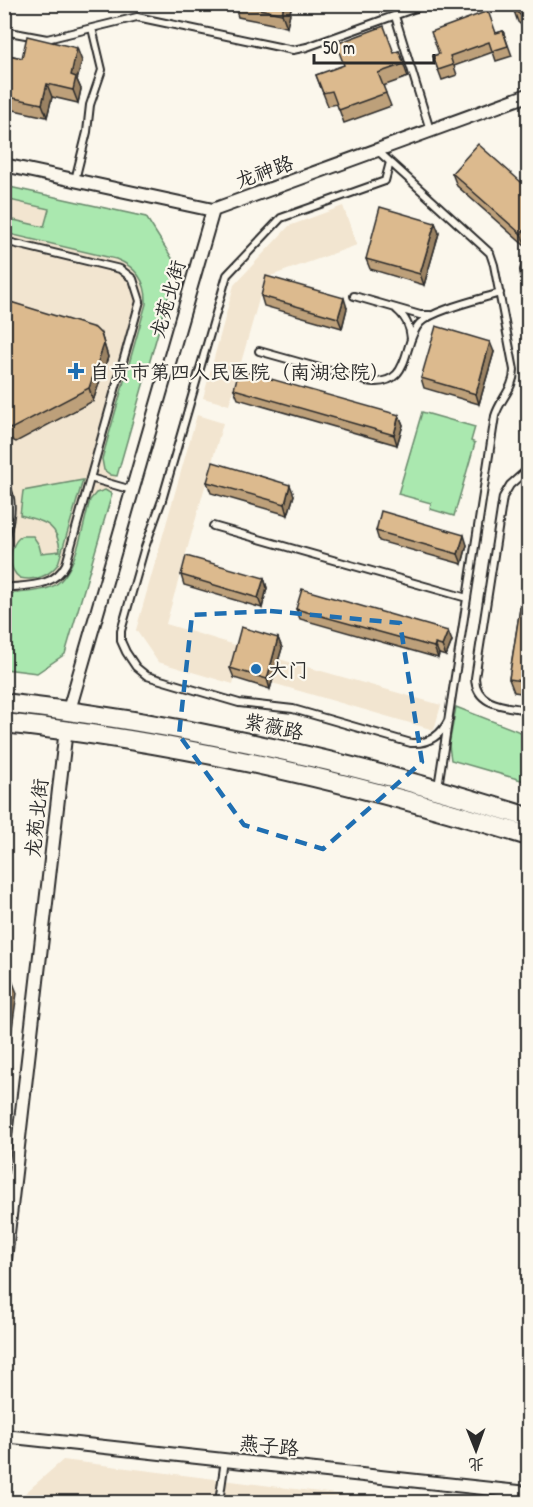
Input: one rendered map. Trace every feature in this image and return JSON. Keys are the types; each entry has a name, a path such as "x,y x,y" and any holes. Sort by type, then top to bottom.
{"main road":[{"name":"紫薇路","path":"4,703 69,710 278,749 438,788 528,817"},
{"path":"4,723 66,729 167,746 272,768 432,806 528,836"}],"street":[{"name":"龙神路","path":"213,210 528,95"},
{"path":"4,165 213,210"},
{"name":"龙苑北街","path":"69,710 213,210"},
{"name":"龙苑北街","path":"4,1268 66,729"},
{"name":"燕子路","path":"4,1436 528,1493"}],"lane":[{"path":"4,31 47,39 137,18 293,50 427,4"},
{"path":"395,16 431,131"},
{"path":"75,180 87,132 90,105 102,70 92,28"},
{"path":"378,151 485,247 492,258 514,377 510,390 501,401 495,416 438,788"},
{"path":"390,162 385,181 276,221 227,275 160,506 144,550 123,624 121,641 136,667 147,676 228,700 293,709 411,743 426,743 434,738 440,733 448,719"},
{"path":"4,242 120,269 132,279 140,301 62,572 52,581 44,584 4,588"},
{"path":"528,256 524,270 528,298"},
{"path":"259,351 372,382 391,378 401,369 419,324 433,315 500,293"},
{"path":"354,296 420,315 433,315"},
{"path":"390,306 398,310 406,320 411,341"},
{"path":"528,469 510,485 503,497 475,678 478,692 487,701 528,710"},
{"path":"90,478 133,490"},
{"path":"4,483 12,503 4,545"},
{"path":"213,526 467,598"},
{"path":"219,1503 225,1460"}],"highlighted area":[{"path":"270,611 400,623 422,762 323,849 244,825 179,735 192,615"}],"shaded area":[{"name":"自贡市第四人民医院（南湖总院）","path":"5,186 146,217 177,266 65,654 37,673 5,669"},
{"path":"343,206 357,245 265,278 229,405 203,398 234,285 289,226"},
{"path":"197,415 223,423 166,624 242,647 233,684 158,662 136,630"},
{"path":"279,659 441,705 434,730 272,683"},
{"path":"63,1460 400,1502 15,1502"}],"green space":[{"path":"5,186 146,217 177,266 117,476 104,470 102,459 146,304 145,289 135,271 116,259 5,233 5,218 44,227 49,209 5,199"},
{"path":"422,412 475,427 471,441 475,443 454,516 430,509 431,503 398,494"},
{"path":"83,480 58,564 42,577 20,578 13,569 11,557 14,545 21,536 33,536 41,553 60,551 56,534 48,524 20,515 23,491"},
{"path":"105,490 112,494 65,654 37,673 5,669 5,594 40,590 60,582 67,573 77,549 90,500 96,493"},
{"path":"456,707 528,735 528,782 451,760 449,745"}],"building":[{"path":"236,4 284,4 282,14"},
{"path":"516,4 528,4 528,12 524,18 513,9"},
{"path":"488,11 496,33 503,31 508,46 492,51 489,42 450,56 453,65 438,70 433,56 439,54 431,32"},
{"path":"384,26 394,53 399,51 404,64 378,73 386,93 339,110 332,91 323,93 316,75 344,65 336,44"},
{"path":"27,36 77,48 71,75 76,77 73,90 47,84 42,104 4,96 4,54 22,58"},
{"path":"478,144 521,182 528,173 528,225 521,234 452,173"},
{"path":"380,207 435,223 420,274 366,259"},
{"path":"266,276 344,298 338,318 261,296"},
{"path":"4,300 95,328 101,334 104,344 89,388 11,429 4,425"},
{"path":"436,326 490,342 476,394 421,378"},
{"path":"239,370 399,415 394,435 234,389"},
{"path":"213,462 290,485 285,504 207,482"},
{"path":"381,511 464,535 458,554 376,531"},
{"path":"186,556 264,578 258,598 181,575"},
{"path":"528,557 528,682 509,679"},
{"path":"302,589 448,631 442,646 435,644 434,647 296,609"},
{"name":"大门","path":"241,627 278,638 267,679 230,668"},
{"path":"4,979 12,980 4,1037"}],"place":[{"name":"自贡市第四人民医院（南湖总院）","path":"76,371"},
{"name":"大门","path":"256,669"}]}
